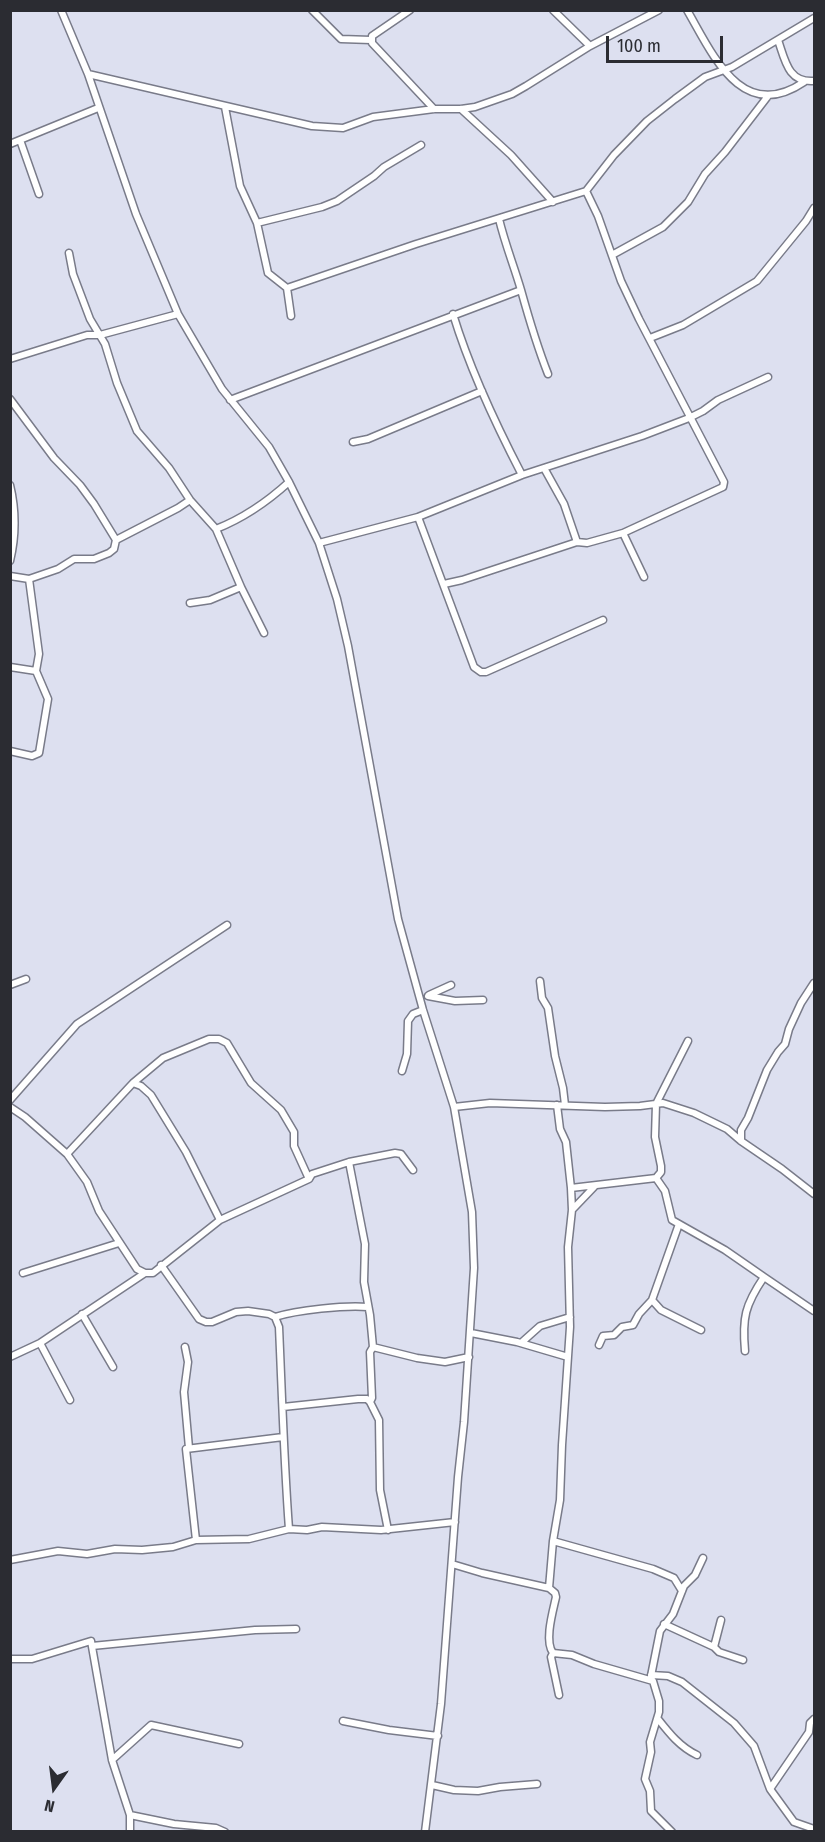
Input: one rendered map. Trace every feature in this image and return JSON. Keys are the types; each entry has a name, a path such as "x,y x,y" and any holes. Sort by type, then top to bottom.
{"street":[{"path":"61,10 88,74 136,214 178,314 222,389 269,447 319,543 337,599 348,646 394,898 423,1010 454,1107 474,1229 471,1334 438,1736 425,1832"},
{"path":"312,10 341,39 371,40"},
{"path":"371,40 372,36 410,10"},
{"path":"553,10 590,46"},
{"path":"88,74 312,126 337,129 373,117 434,109 461,109 512,93 590,46 659,10"},
{"path":"687,10 722,70 750,93 768,96 789,91 804,82 814,81"},
{"path":"287,288 416,244 586,191 601,170 647,121 705,77 732,67 814,18"},
{"path":"371,40 434,109"},
{"path":"778,40 789,69 795,77 804,82"},
{"path":"612,255 663,227 688,202 705,174 768,96"},
{"path":"225,106 240,186 257,223 268,273 287,288 291,316"},
{"path":"10,144 98,108"},
{"path":"461,109 511,155 553,202"},
{"path":"20,140 39,194"},
{"path":"257,223 322,207 337,201 374,176 384,166 421,145"},
{"path":"444,584 577,542 587,543 623,533 723,487 724,482 689,418 621,281 598,216 586,191"},
{"path":"650,338 683,325 757,280 807,221 814,208"},
{"path":"499,219 533,336 548,374"},
{"path":"69,253 73,274 90,318 100,335 136,431 169,468 190,500 216,529 264,633"},
{"path":"230,400 520,290"},
{"path":"10,350 12,359 71,339 100,335 178,314"},
{"path":"453,314 464,352 522,475"},
{"path":"319,543 418,517 522,475 642,436 689,418 718,400 768,377"},
{"path":"353,442 368,439 482,391"},
{"path":"10,399 54,458 80,485 116,540 114,549 103,556 94,559 74,559 58,569 29,579 10,576"},
{"path":"544,468 564,504 577,542"},
{"path":"216,529 236,520 271,498 289,483"},
{"path":"10,485 14,502 15,528 10,561"},
{"path":"116,540 190,500"},
{"path":"418,517 474,667 481,672 486,672 603,620"},
{"path":"623,533 644,577"},
{"path":"10,751 32,756 39,753 48,699 36,671 39,654 29,579"},
{"path":"190,603 210,600 241,587"},
{"path":"10,667 36,671"},
{"path":"10,1100 77,1024 227,925"},
{"path":"10,985 26,979"},
{"path":"540,981 542,998 548,1008 555,1056 563,1088 560,1129 566,1143 572,1188 568,1247 570,1317 560,1500 553,1541 549,1587 556,1597 549,1635 549,1647 553,1653"},
{"path":"741,1141 741,1130 767,1070 785,1044 801,1003 814,983"},
{"path":"420,999 451,985"},
{"path":"428,996 455,1002 483,1000"},
{"path":"402,1071 407,1054 408,1021 413,1014 423,1010"},
{"path":"67,1154 133,1083 163,1058 209,1039 219,1039 227,1043 251,1083 281,1110 287,1119 294,1132 294,1146 309,1179"},
{"path":"572,1188 656,1178 661,1172 655,1137 656,1104 688,1041"},
{"path":"133,1083 141,1086 151,1095 186,1152 220,1220"},
{"path":"454,1107 490,1103 605,1107 663,1103 694,1113 728,1129 741,1141 813,1190"},
{"path":"10,1107 25,1117 67,1154 87,1182 99,1211 119,1243 137,1269 145,1273 153,1273 220,1220 309,1179 312,1174 349,1162 395,1152 401,1154 413,1170"},
{"path":"728,1129 741,1130"},
{"path":"349,1162 365,1244 364,1282 373,1347 369,1352 373,1393 370,1402"},
{"path":"656,1178 665,1191 671,1218 725,1250 814,1311"},
{"path":"572,1210 595,1186"},
{"path":"599,1345 603,1336 614,1335 622,1327 633,1325 639,1314 652,1300 679,1224"},
{"path":"23,1274 119,1243"},
{"path":"161,1266 199,1319 213,1322 236,1312 248,1311 275,1317 279,1327 289,1529"},
{"path":"10,1357 39,1343 145,1273"},
{"path":"745,1351 743,1323 751,1296 764,1277"},
{"path":"652,1300 661,1310 701,1330"},
{"path":"275,1317 286,1313 353,1306 368,1307"},
{"path":"82,1314 113,1367"},
{"path":"521,1343 540,1326 570,1317"},
{"path":"471,1334 521,1343 568,1357"},
{"path":"39,1343 70,1400"},
{"path":"184,1347 188,1362 184,1392 189,1448 186,1449 196,1540"},
{"path":"373,1347 445,1362 469,1357"},
{"path":"283,1407 358,1399 367,1399 370,1402 380,1426 380,1490 388,1530"},
{"path":"189,1448 283,1437"},
{"path":"10,1560 58,1551 87,1554 115,1549 142,1550 196,1540 249,1539 289,1529 307,1530 322,1527 388,1530 455,1522"},
{"path":"553,1541 653,1569 674,1578 682,1591"},
{"path":"672,1832 651,1811 650,1791 645,1779 651,1752 650,1742 658,1719 659,1701 651,1678 660,1631 673,1614 682,1591 695,1575 703,1558"},
{"path":"452,1564 482,1573 549,1587"},
{"path":"714,1647 720,1620"},
{"path":"664,1624 714,1647 718,1652 743,1660"},
{"path":"93,1646 255,1630 296,1629"},
{"path":"10,1659 32,1659 91,1641 112,1760 130,1815 129,1832"},
{"path":"553,1653 572,1655 594,1664 651,1678 668,1676 682,1682 734,1723 754,1746 770,1789 794,1822 814,1830"},
{"path":"553,1653 551,1657 559,1695"},
{"path":"658,1719 675,1740 697,1755"},
{"path":"770,1789 812,1732 810,1723 814,1719"},
{"path":"343,1721 438,1736"},
{"path":"112,1760 151,1725 239,1744"},
{"path":"432,1785 454,1790 478,1791 537,1784"},
{"path":"130,1815 174,1824 216,1828 225,1832"}]}
